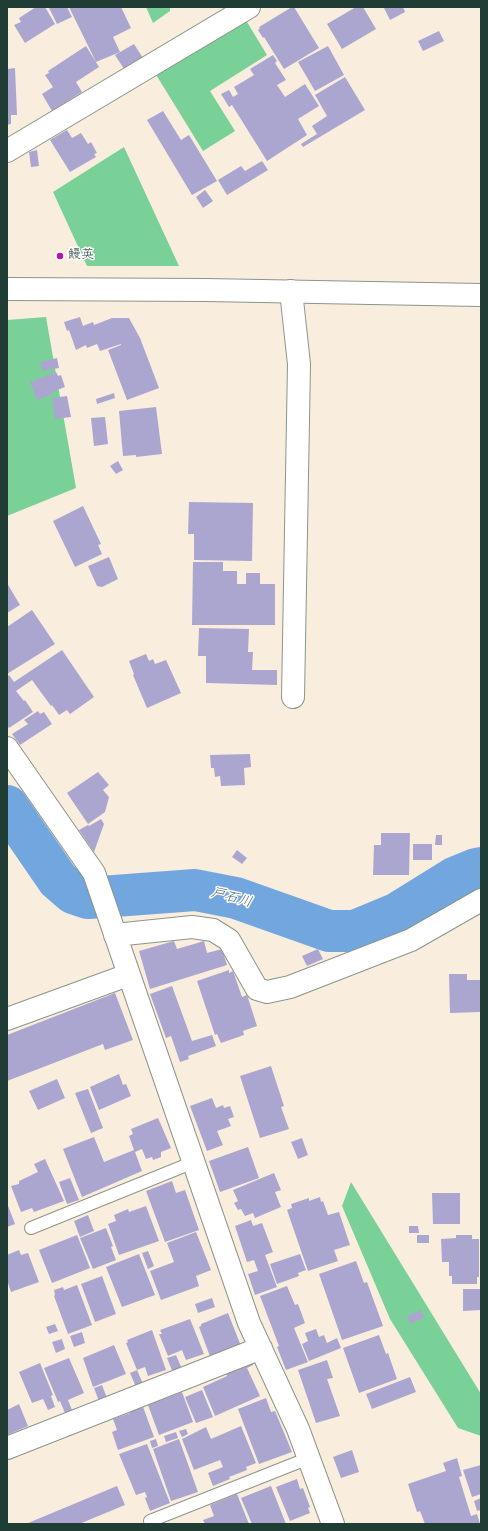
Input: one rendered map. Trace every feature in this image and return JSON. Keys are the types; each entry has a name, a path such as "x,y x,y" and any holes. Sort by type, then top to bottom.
{"street":[{"path":"7,151 249,7"},
{"path":"7,289 291,291 481,295"},
{"path":"291,291 298,364 293,697"},
{"path":"7,748 94,873 249,1323 298,1429 333,1524"},
{"path":"113,930 192,927 213,930 229,940 257,989 267,992 290,987 411,940 481,900"},
{"path":"7,1019 128,975"},
{"path":"7,1448 261,1348"}],"lane":[{"path":"32,1228 194,1162"},
{"path":"150,1521 309,1458"}],"green space":[{"path":"146,7 170,7 170,11 153,23"},
{"path":"244,17 267,55 210,91 235,131 203,151 155,73"},
{"path":"124,147 179,266 87,266 53,192"},
{"path":"46,317 76,488 7,516 7,320"},
{"path":"351,1182 481,1394 481,1436 458,1428 390,1319 342,1206"}],"building":[{"path":"36,7 45,7 55,24 25,43 14,25 21,22 19,18"},
{"path":"67,7 72,17 57,24 49,8"},
{"path":"69,7 121,7 131,28 113,37 120,52 96,62"},
{"path":"294,7 319,48 284,69 258,30 260,28 259,27"},
{"path":"356,7 363,7 376,29 342,49 327,24"},
{"path":"403,7 405,12 390,20 384,8"},
{"path":"439,31 444,41 423,51 418,41"},
{"path":"134,44 143,58 124,69 115,55"},
{"path":"86,46 99,67 76,82 82,92 52,111 42,94 53,87 45,75 49,73 48,71"},
{"path":"328,46 344,75 315,91 298,62"},
{"path":"273,55 277,61 275,63 286,80 277,85 285,97 305,84 319,106 298,119 307,135 267,161 232,105 229,107 221,94 229,90 233,97 238,94 234,87 254,75 250,69"},
{"path":"15,68 17,115 11,115 11,124 7,125 7,69"},
{"path":"345,77 365,110 303,147 301,144 317,134 312,126 327,116 315,95"},
{"path":"163,111 181,140 189,135 217,181 192,195 147,120"},
{"path":"67,130 72,138 81,133 88,144 91,142 97,153 94,154 96,157 70,172 50,140"},
{"path":"37,150 39,166 31,167 29,152"},
{"path":"262,161 268,170 227,195 218,180 241,166 245,171"},
{"path":"205,190 213,201 203,208 196,197"},
{"path":"80,317 83,326 93,322 94,325 112,318 129,318 140,338 159,388 127,400 108,350 121,344 100,351 97,344 87,348 86,345 76,350 69,330 67,331 64,322"},
{"path":"57,358 59,368 42,371 40,362"},
{"path":"56,372 58,376 61,375 65,387 52,392 53,394 37,400 30,382"},
{"path":"114,393 115,398 97,404 96,399"},
{"path":"67,396 71,417 55,419 52,398"},
{"path":"156,407 162,454 136,457 136,455 123,456 119,411"},
{"path":"105,417 108,444 94,446 91,418"},
{"path":"118,461 123,470 116,474 110,466"},
{"path":"189,502 253,503 252,561 194,560 194,534 188,534"},
{"path":"83,506 101,544 98,545 102,554 75,567 53,521"},
{"path":"109,557 118,579 102,587 97,586 88,566"},
{"path":"193,562 223,562 223,571 237,571 237,584 246,584 246,573 260,573 260,584 275,584 275,625 192,625"},
{"path":"7,583 20,605 7,613"},
{"path":"32,610 55,644 7,674 7,627"},
{"path":"199,628 249,629 248,652 253,652 252,670 277,670 277,685 206,683 206,656 198,656"},
{"path":"62,650 94,697 70,714 67,710 59,715 32,680 16,691 24,701 25,700 33,712 9,728 7,726 7,677 9,675 14,682"},
{"path":"146,654 149,661 153,659 155,664 166,660 181,693 147,708 133,675 134,674 129,661"},
{"path":"38,711 40,714 44,712 52,724 20,745 12,734 28,724 24,720"},
{"path":"250,754 251,767 244,768 245,785 221,786 220,776 215,777 214,768 211,768 210,755"},
{"path":"98,772 109,785 103,790 109,797 105,812 88,824 67,793"},
{"path":"101,819 104,824 94,852 79,830"},
{"path":"381,833 410,833 409,875 373,875 374,845 381,845"},
{"path":"436,835 442,835 442,845 435,845"},
{"path":"413,844 432,844 432,860 413,860"},
{"path":"237,850 247,858 242,864 232,857"},
{"path":"174,941 177,949 204,941 207,953 222,949 227,965 150,989 139,951"},
{"path":"318,949 323,959 307,966 302,956"},
{"path":"229,970 229,973 233,971 242,997 247,995 257,1026 243,1031 244,1035 221,1043 217,1034 215,1035 197,981"},
{"path":"449,974 467,974 467,980 480,980 480,1012 450,1013"},
{"path":"172,986 192,1041 212,1035 216,1046 188,1056 189,1059 180,1062 171,1036 166,1038 150,994"},
{"path":"115,993 133,1040 105,1050 103,1044 7,1081 7,1035"},
{"path":"271,1066 284,1106 281,1107 289,1129 260,1138 240,1076"},
{"path":"119,1074 123,1085 126,1084 131,1096 99,1110 90,1087"},
{"path":"57,1079 65,1098 38,1110 29,1091"},
{"path":"88,1089 103,1128 91,1133 75,1093"},
{"path":"212,1098 216,1108 223,1105 224,1108 230,1106 234,1117 228,1119 231,1126 217,1131 223,1145 207,1151 190,1106"},
{"path":"158,1118 171,1148 161,1152 161,1157 153,1160 152,1157 146,1159 142,1149 135,1152 142,1171 82,1197 63,1149 94,1137 104,1162 134,1150 129,1136 133,1134 131,1129"},
{"path":"302,1138 308,1155 298,1159 291,1142"},
{"path":"248,1147 259,1178 220,1192 209,1161"},
{"path":"45,1159 64,1201 34,1212 32,1208 21,1212 11,1186 19,1184 19,1181 38,1172 34,1164"},
{"path":"274,1173 281,1190 275,1192 281,1207 255,1218 253,1213 245,1216 241,1209 238,1210 234,1203 238,1201 233,1190"},
{"path":"70,1178 79,1200 67,1204 59,1182"},
{"path":"172,1181 176,1193 185,1190 199,1230 165,1242 146,1191"},
{"path":"432,1193 460,1193 460,1224 433,1224"},
{"path":"320,1197 328,1215 339,1212 350,1245 334,1250 338,1261 308,1271 287,1210 292,1208 291,1204 309,1198 309,1201"},
{"path":"7,1203 15,1224 7,1227"},
{"path":"146,1206 159,1241 119,1255 108,1224 116,1221 114,1215 128,1209 129,1212"},
{"path":"88,1215 94,1231 80,1237 74,1221"},
{"path":"251,1220 253,1226 262,1223 273,1252 265,1255 277,1287 255,1295 248,1274 258,1271 254,1260 247,1262 235,1226"},
{"path":"409,1226 418,1226 419,1233 409,1233"},
{"path":"106,1228 113,1246 111,1247 116,1260 93,1269 80,1238"},
{"path":"196,1232 211,1270 196,1276 199,1286 161,1300 150,1271 174,1262 167,1243"},
{"path":"77,1235 90,1268 52,1283 39,1250"},
{"path":"417,1235 429,1235 429,1243 417,1243"},
{"path":"456,1235 472,1235 472,1239 479,1239 479,1277 477,1277 477,1284 452,1284 452,1276 449,1276 449,1262 442,1262 441,1239 456,1238"},
{"path":"19,1250 21,1255 28,1253 39,1282 11,1292 7,1280 7,1255"},
{"path":"148,1251 154,1266 148,1269 142,1253"},
{"path":"139,1254 155,1295 122,1307 106,1267"},
{"path":"300,1254 306,1270 298,1273 299,1276 277,1284 270,1264"},
{"path":"356,1261 364,1283 367,1282 383,1326 342,1340 319,1274"},
{"path":"102,1276 116,1314 95,1322 81,1284"},
{"path":"77,1285 92,1325 68,1334 54,1296 54,1290 63,1287 64,1290"},
{"path":"287,1286 295,1305 298,1304 305,1323 294,1328 308,1362 286,1370 277,1347 279,1346 260,1296"},
{"path":"463,1289 481,1289 481,1310 463,1311"},
{"path":"212,1298 215,1307 198,1313 195,1304"},
{"path":"421,1310 424,1318 410,1324 407,1316"},
{"path":"228,1313 241,1346 211,1359 199,1327 201,1324"},
{"path":"190,1319 204,1354 186,1360 182,1350 168,1356 159,1334 162,1334 160,1330"},
{"path":"55,1324 58,1331 49,1334 46,1327"},
{"path":"316,1329 319,1337 324,1335 327,1343 337,1338 341,1348 309,1361 302,1344 308,1341 305,1333"},
{"path":"152,1330 166,1370 148,1376 145,1367 137,1370 126,1343 128,1342 127,1340"},
{"path":"82,1332 85,1343 74,1347 70,1336"},
{"path":"379,1335 386,1354 388,1353 397,1379 359,1393 343,1348"},
{"path":"62,1339 65,1349 56,1353 52,1342"},
{"path":"114,1345 126,1374 93,1387 83,1358"},
{"path":"176,1355 182,1369 173,1373 167,1358"},
{"path":"69,1358 84,1393 68,1400 72,1410 65,1413 60,1401 58,1402 44,1368"},
{"path":"250,1359 253,1365 247,1368 260,1396 215,1416 203,1387 227,1376 224,1371"},
{"path":"327,1360 333,1378 327,1379 340,1416 316,1423 298,1370"},
{"path":"40,1363 53,1395 51,1396 55,1407 48,1410 43,1399 32,1403 19,1372"},
{"path":"137,1370 143,1384 136,1387 130,1373"},
{"path":"410,1377 416,1392 372,1409 366,1394"},
{"path":"102,1385 107,1398 99,1401 94,1388"},
{"path":"202,1390 213,1417 196,1423 185,1397"},
{"path":"182,1392 193,1422 159,1435 148,1405"},
{"path":"266,1398 271,1412 275,1411 292,1452 259,1464 238,1409"},
{"path":"19,1404 28,1426 7,1435 7,1410"},
{"path":"142,1404 154,1437 118,1450 112,1432 117,1430 113,1419 130,1413 129,1409"},
{"path":"241,1426 256,1463 246,1467 247,1470 229,1477 230,1479 213,1486 208,1473 223,1467 220,1460 194,1470 182,1439 206,1427 211,1439"},
{"path":"186,1429 188,1434 182,1437 179,1431"},
{"path":"176,1432 178,1438 166,1442 164,1436"},
{"path":"156,1439 158,1446 152,1448 150,1441"},
{"path":"179,1439 198,1492 171,1501 153,1449"},
{"path":"147,1444 170,1503 150,1511 145,1498 147,1497 145,1492 136,1495 119,1454"},
{"path":"352,1450 359,1472 341,1478 333,1457"},
{"path":"457,1458 462,1476 459,1477 471,1516 477,1514 480,1524 425,1524 420,1511 417,1512 408,1484 446,1471 443,1463"},
{"path":"481,1465 481,1494 472,1497 463,1470"},
{"path":"297,1479 300,1489 303,1488 310,1507 308,1508 310,1513 290,1521 276,1487"},
{"path":"117,1486 125,1505 79,1524 28,1524 28,1523"},
{"path":"271,1486 286,1524 252,1524 241,1498"},
{"path":"237,1494 249,1524 205,1524 203,1520 214,1516 210,1505"},
{"path":"481,1498 481,1510 477,1511 474,1501"}],"waterway":[{"name":"戸石川","path":"7,806 58,880 73,893 88,898 195,890 236,898 329,931 355,931 396,914 454,878 481,868"}],"place":[{"name":"鰻英","path":"60,256"}]}
